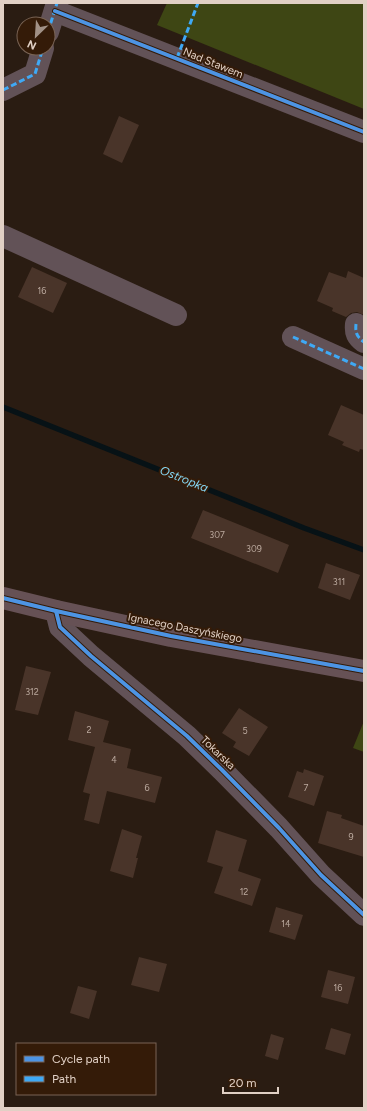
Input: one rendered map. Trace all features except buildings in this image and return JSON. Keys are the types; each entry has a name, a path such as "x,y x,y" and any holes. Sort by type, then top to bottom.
{"main road":[{"name":"Ignacego Daszyńskiego","path":"3,598 171,636 364,671"}],"street":[{"name":"Nad Stawem","path":"56,7 364,132"},
{"path":"3,90 35,74 41,56"},
{"path":"3,236 176,315"},
{"path":"293,337 364,369"},
{"name":"Tokarska","path":"56,611 60,627 90,656 187,736 279,828 321,875 364,915"}],"green space":[{"path":"167,3 364,3 364,109 157,25"},
{"path":"364,721 364,752 353,748"}],"waterway":[{"name":"Ostropka","path":"3,407 304,528 364,550"}],"marked path":[{"path":"53,16 57,3"},
{"path":"177,58 198,3"},
{"path":"3,90 35,74 41,56"},
{"path":"356,324 357,334 364,342"},
{"path":"293,337 364,369"}],"cycle path":[{"path":"55,11 364,132"},
{"path":"3,598 171,636 364,671"},
{"path":"56,611 60,627 91,656 187,736 279,828 321,875 364,915"}]}
